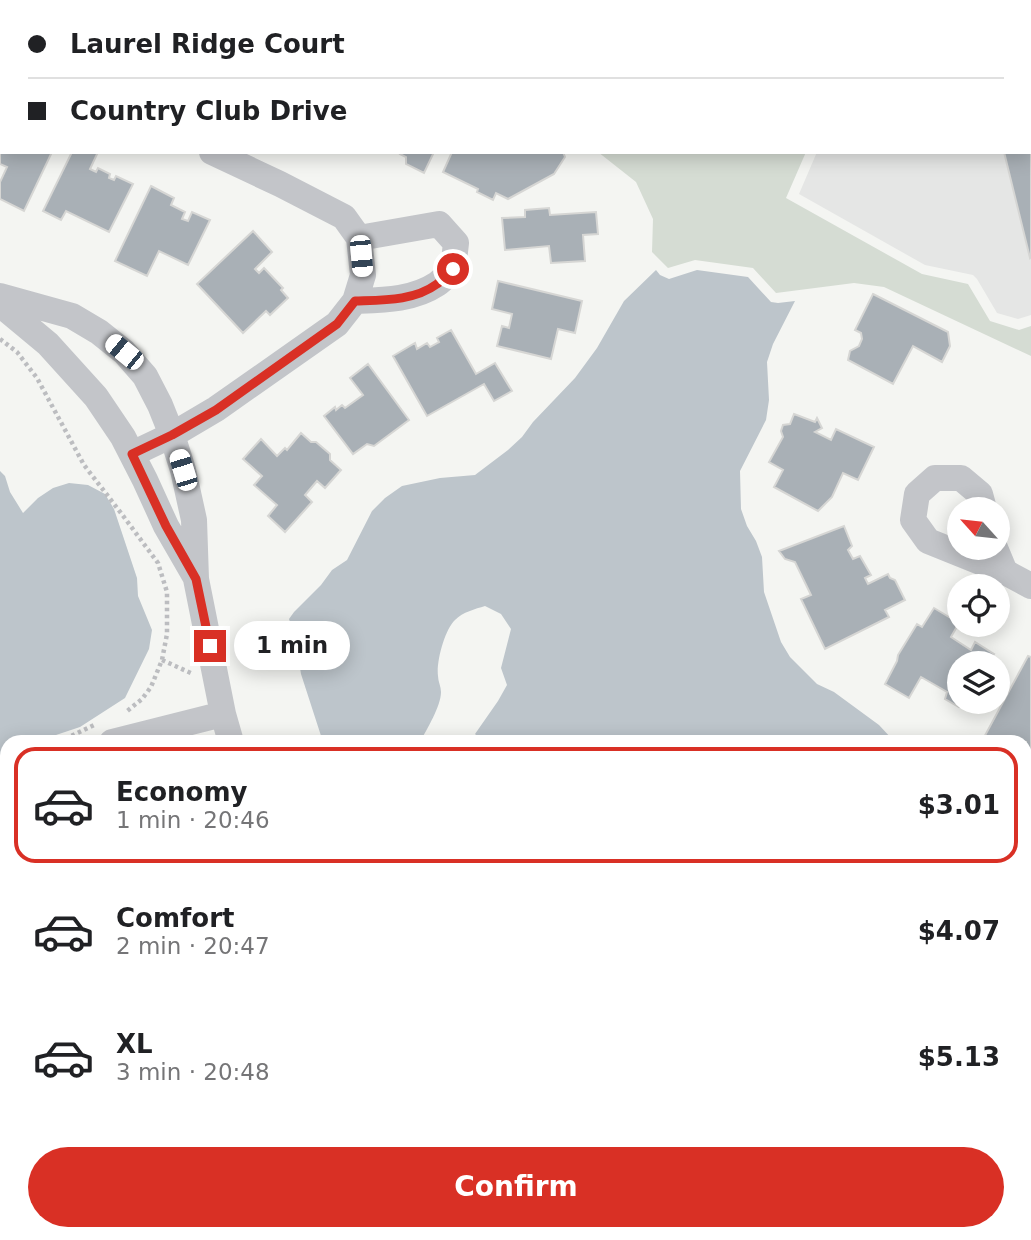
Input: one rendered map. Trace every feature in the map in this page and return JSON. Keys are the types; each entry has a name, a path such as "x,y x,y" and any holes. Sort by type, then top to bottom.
{"street":[{"path":"132,454 216,410 337,324 355,301 363,275 359,238 344,217 216,154"},
{"path":"355,301 412,296 436,285 453,269 456,243 439,224 359,238"},
{"path":"0,296 72,316 99,332 124,352 145,376 160,405 183,470 194,520 196,579 223,714 230,735"},
{"path":"0,304 48,344 96,397 123,437 166,526 196,579"},
{"path":"947,546 928,541 914,520 917,494 934,478 961,478 981,497"},
{"path":"1000,560 1031,586"},
{"path":"105,733 223,714"}],"path":[{"path":"0,339 17,352 37,378 84,465 158,563 167,592 167,634 162,660 151,687 142,699 129,711 118,715"}],"shaded area":[{"path":"601,154 805,154 786,198 922,274 968,284 990,321 1019,330 1031,326 1031,356 884,287 854,283 776,293 753,268 695,260 668,268 652,252 653,219 636,182"},
{"path":"816,154 1031,154 1031,315 1018,319 997,313 973,275 925,265 799,194"},
{"path":"656,270 669,279 697,270 748,277 771,302 795,301 767,362 769,400 766,420 740,471 741,509 762,557 764,592 781,642 790,657 817,684 834,692 888,735 476,735 507,685 501,668 511,629 501,614 485,606 469,611 451,624 438,663 441,690 439,704 424,735 321,735 301,674 289,619 332,570 347,560 372,511 385,498 402,486 440,478 475,475 522,437 575,378 597,348 624,301"},
{"path":"0,471 23,513 53,488 69,483 88,485 105,494 114,509 137,578 138,596 152,630 149,649 125,698 80,727 56,735 0,735"}],"building":[{"path":"0,154 51,154 24,211 0,199 0,182 7,167 0,164"},
{"path":"71,154 97,154 90,169 96,172 98,168 110,174 109,178 114,180 116,176 133,184 109,232 66,211 61,220 43,211"},
{"path":"400,154 433,154 424,173 406,164 406,157"},
{"path":"451,154 564,154 565,157 554,174 508,199 496,193 493,200 477,192 478,189 443,172"},
{"path":"1004,154 1031,154 1030,258"},
{"path":"151,186 174,198 171,205 185,212 182,219 188,221 192,212 210,220 188,265 159,251 147,276 115,261"},
{"path":"549,208 550,215 596,212 598,234 583,235 585,261 551,263 549,246 505,250 502,218 525,217 525,210"},
{"path":"253,231 272,252 255,269 259,273 264,268 283,288 281,290 288,298 270,315 266,311 243,333 197,284"},
{"path":"498,281 582,301 575,333 558,329 551,359 497,346 502,326 509,328 512,314 492,309"},
{"path":"873,294 948,332 950,346 942,362 913,346 893,384 848,360 850,351 859,346 862,339 861,333 855,330"},
{"path":"451,330 476,374 495,363 512,391 494,401 484,384 427,416 393,356 415,343 417,349 427,343 430,347 439,342 437,338"},
{"path":"368,364 409,420 374,446 367,444 353,454 324,416 335,407 336,410 342,405 345,408 363,395 350,378"},
{"path":"794,414 815,422 817,418 822,428 815,432 831,440 836,429 874,447 858,480 843,473 832,497 818,511 774,487 783,470 769,462 783,437 783,425 790,424"},
{"path":"301,433 330,454 330,460 341,470 325,488 317,481 305,495 312,502 285,532 268,516 277,505 254,485 262,476 243,459 261,439 277,456 285,448 287,450"},
{"path":"844,526 852,546 848,550 853,559 860,556 871,575 865,578 868,584 888,574 895,580 905,600 885,610 889,617 825,649 801,599 811,595 795,562 785,559 779,551"},
{"path":"934,608 947,616 947,637 971,650 975,642 989,651 947,651 947,692 921,677 909,698 885,684 898,655 917,624 922,627"},
{"path":"1028,656 1031,657 1031,735 985,735 997,714 1010,714 1010,689"}],"route":[{"path":"210,646 196,579 166,526 132,454 216,410 337,324 355,301 412,296 436,285 453,269"}]}
